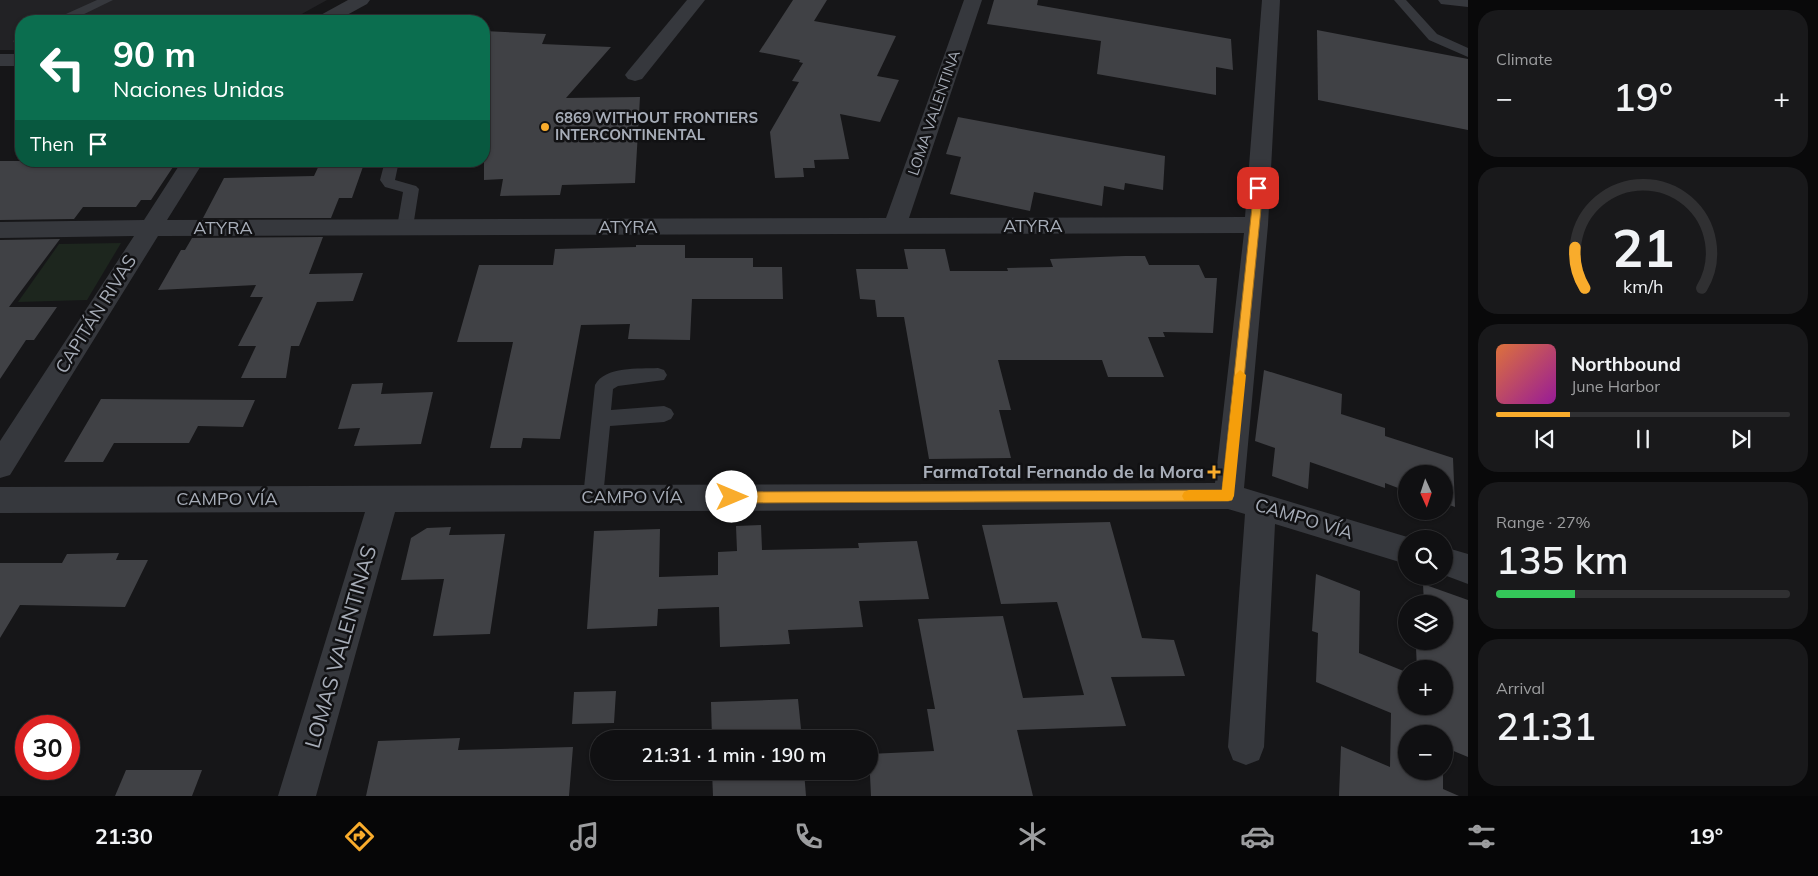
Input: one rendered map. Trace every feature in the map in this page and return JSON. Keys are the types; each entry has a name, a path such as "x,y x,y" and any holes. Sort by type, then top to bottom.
{"street":[{"path":"334,15 361,0"},
{"path":"635,74 696,0"},
{"name":"LOMA VALENTINA","path":"895,226 972,0"},
{"path":"1228,496 1256,225 1271,0"},
{"path":"1447,0 1468,2"},
{"path":"0,60 15,60"},
{"name":"CAPITÁN RIVAS","path":"0,466 189,167"},
{"name":"ATYRA","path":"0,230 1256,225"},
{"name":"CAMPO VÍA","path":"0,500 1228,496 1398,548"},
{"name":"LOMAS VALENTINAS","path":"297,796 384,498"},
{"path":"1246,748 1262,506"},
{"path":"1453,564 1468,569"}],"lane":[{"path":"74,15 106,0"},
{"path":"1400,0 1433,36 1468,53"},
{"path":"390,167 387,180 390,184 411,189 406,227"},
{"path":"592,498 604,385 608,381 658,375"},
{"path":"601,419 664,414"}],"shaded area":[{"path":"0,0 327,0 300,15 15,15 15,50 0,50"},
{"path":"121,243 87,300 18,302 59,244"}],"building":[{"path":"793,0 827,0 814,21 896,36 877,76 899,80 880,122 840,114 849,159 814,160 815,168 803,168 804,177 775,178 770,132 799,82 792,81 803,63 799,62 800,60 759,52"},
{"path":"994,0 1038,0 1037,5 1231,39 1233,70 1216,67 1216,95 1097,74 1101,41 987,24"},
{"path":"1317,30 1468,59 1468,130 1318,100"},
{"path":"490,31 546,34 542,44 611,47 566,98 640,97 635,183 562,185 560,195 500,196 503,179 484,180 484,167 490,167"},
{"path":"958,117 1165,156 1163,190 1125,183 1124,190 1104,186 1102,206 1034,192 1030,211 950,194 961,157 946,154"},
{"path":"0,161 15,161 15,167 173,167 151,200 141,200 136,207 83,207 74,219 0,220"},
{"path":"318,167 363,167 352,198 339,198 331,218 203,218 224,178 314,176"},
{"path":"323,237 309,274 363,273 353,301 317,302 299,346 291,346 286,378 241,378 256,346 238,346 263,297 250,297 256,285 158,290 181,250 185,250 192,238"},
{"path":"60,239 9,307 57,307 34,340 26,340 0,379 0,240"},
{"path":"636,245 685,245 685,258 753,258 753,267 782,267 783,299 692,299 690,340 628,339 630,324 581,325 560,439 523,438 521,448 490,448 513,342 457,342 479,265 553,265 555,249 636,247"},
{"path":"904,249 945,249 950,271 1008,271 1007,268 1053,267 1050,259 1125,256 1145,256 1149,265 1199,265 1205,278 1217,278 1213,333 1163,332 1165,337 1148,337 1164,377 1108,377 1102,360 998,360 1011,410 999,410 1011,458 929,459 904,317 877,317 875,300 860,299 856,269 908,269"},
{"path":"1264,370 1342,394 1341,414 1385,428 1385,436 1453,458 1455,507 1453,506 1453,465 1398,465 1398,488 1385,483 1385,488 1310,462 1308,489 1272,476 1275,448 1255,441"},
{"path":"383,383 381,394 433,392 421,444 354,446 360,428 338,429 352,384"},
{"path":"101,399 255,400 243,427 198,426 189,443 114,443 103,462 64,462"},
{"path":"1110,522 1142,638 1174,640 1185,676 1111,677 1126,726 1017,730 1033,796 871,796 870,780 878,780 878,754 934,751 927,709 935,709 918,619 1003,616 1023,698 1084,695 1057,602 1001,604 982,525"},
{"path":"761,525 762,550 859,548 858,543 917,541 929,599 859,601 863,627 788,630 790,644 720,647 719,607 658,609 657,626 587,629 594,531 660,529 659,577 718,575 718,552 737,551 736,526"},
{"path":"451,527 449,535 505,534 490,634 433,636 444,579 401,580 411,538 427,528"},
{"path":"119,553 116,560 148,560 125,607 20,605 0,638 0,563 62,563 67,554"},
{"path":"1316,574 1360,591 1359,653 1398,669 1398,715 1453,715 1453,660 1417,660 1416,650 1453,650 1453,595 1424,595 1423,585 1468,600 1468,757 1453,751 1453,725 1398,725 1398,780 1443,780 1443,789 1459,796 1339,796 1341,746 1390,767 1391,713 1316,682 1318,633 1312,631"},
{"path":"616,691 614,723 572,724 574,692"},
{"path":"798,699 801,730 712,730 711,702"},
{"path":"460,738 458,750 573,747 569,796 366,796 378,741"},
{"path":"126,770 202,770 192,796 115,796"},
{"path":"712,780 805,780 806,796 713,796"}],"slow traffic":[{"path":"1189,496 1228,496 1240,375"}],"place":[{"name":"6869 WITHOUT FRONTIERS INTERCONTINENTAL","path":"545,127"},
{"name":"FarmaTotal Fernando de la Mora","path":"1214,472"}],"route":[{"path":"732,497 1228,496 1256,225 1258,188"}]}
